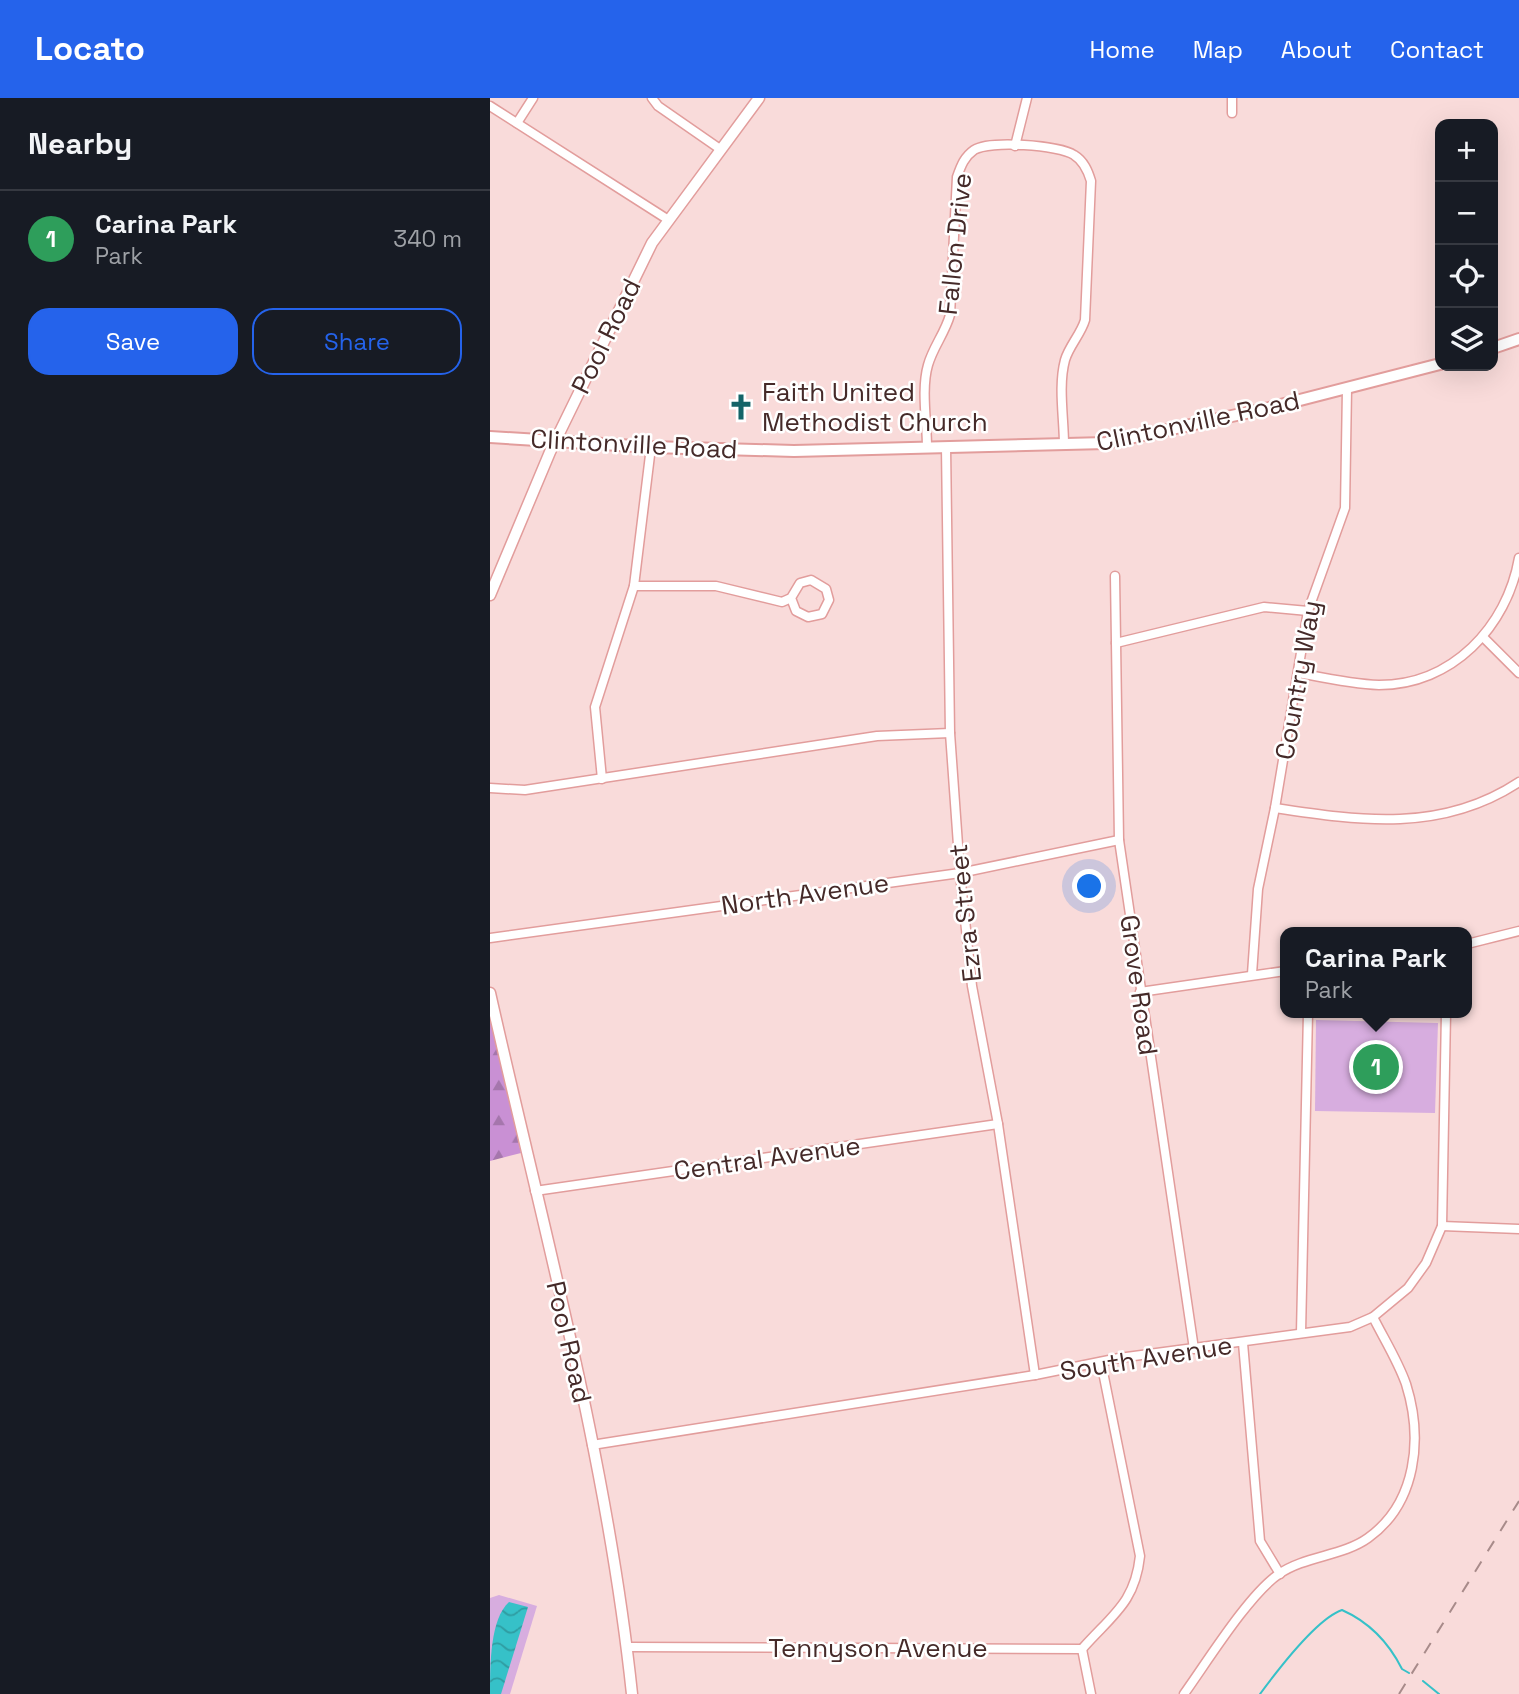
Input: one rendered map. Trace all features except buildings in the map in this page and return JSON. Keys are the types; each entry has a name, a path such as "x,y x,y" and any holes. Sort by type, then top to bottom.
{"main road":[{"path":"1498,346 1519,339"},
{"name":"Clintonville Road","path":"490,437 651,447 794,451 1064,445 1143,437 1435,365"}],"street":[{"path":"517,123 533,98"},
{"path":"652,98 658,106 720,149"},
{"name":"Pool Road","path":"490,595 556,440 643,260 667,219 759,98"},
{"path":"1015,146 1027,98"},
{"path":"1232,98 1232,113"},
{"path":"490,106 667,219"},
{"name":"Fallon Drive","path":"927,447 927,368 933,352 945,335 950,315 957,177 962,161 974,150 988,145 1060,148 1076,155 1087,168 1091,181 1085,320 1081,334 1065,357 1063,374 1064,445"},
{"name":"Country Way","path":"1252,974 1258,889 1275,808 1308,611 1345,508 1347,389"},
{"path":"602,779 595,707 634,586 651,447"},
{"name":"Ezra Street","path":"946,447 950,733 960,873 972,985 998,1124 1035,1375"},
{"path":"1298,673 1367,684 1399,683 1453,663 1484,638 1509,598 1519,558"},
{"name":"Grove Road","path":"1115,576 1119,839 1194,1349"},
{"path":"811,580 826,589 829,600 822,614 808,617 796,611 792,598 800,583 811,580"},
{"path":"634,586 716,586 774,601 792,598"},
{"path":"1116,643 1264,607 1308,611"},
{"path":"1484,638 1519,673"},
{"path":"490,788 525,790 877,736 950,733"},
{"path":"1275,808 1353,820 1388,821 1427,817 1478,803 1519,782"},
{"name":"North Avenue","path":"490,938 960,873 1119,839"},
{"path":"1472,943 1519,931"},
{"path":"1140,992 1280,971"},
{"name":"Pool Road","path":"490,993 592,1445 611,1541 632,1694"},
{"path":"1301,1332 1308,1018"},
{"name":"South Avenue","path":"592,1445 1035,1375 1101,1362 1350,1327 1373,1317 1408,1289 1426,1263 1442,1226 1446,1018"},
{"name":"Central Avenue","path":"535,1191 998,1124"},
{"path":"1442,1226 1519,1229"},
{"path":"1184,1694 1247,1608 1280,1574 1367,1539 1390,1518 1406,1494 1414,1460 1412,1405 1405,1381 1373,1317"},
{"path":"1243,1343 1260,1541 1280,1574"},
{"path":"1091,1694 1082,1648 1130,1598 1138,1577 1140,1556 1101,1362"},
{"name":"Tennyson Avenue","path":"627,1647 1082,1648"}],"green space":[{"path":"490,1009 521,1153 490,1161"}],"shaded area":[{"path":"1316,1020 1438,1023 1435,1113 1315,1111"},
{"path":"499,1595 537,1606 510,1694 490,1694 490,1598"}],"water":[{"path":"509,1602 528,1607 501,1694 490,1694 495,1631 498,1619"}],"waterway":[{"path":"1260,1694 1309,1634 1342,1610 1377,1634 1402,1669 1409,1673"},
{"path":"1423,1681 1439,1694"}],"railway":[{"path":"1399,1694 1519,1501"}],"place":[{"name":"Faith United Methodist Church","path":"741,407"},
{"name":"Carina Park","path":"1376,1067"}]}
